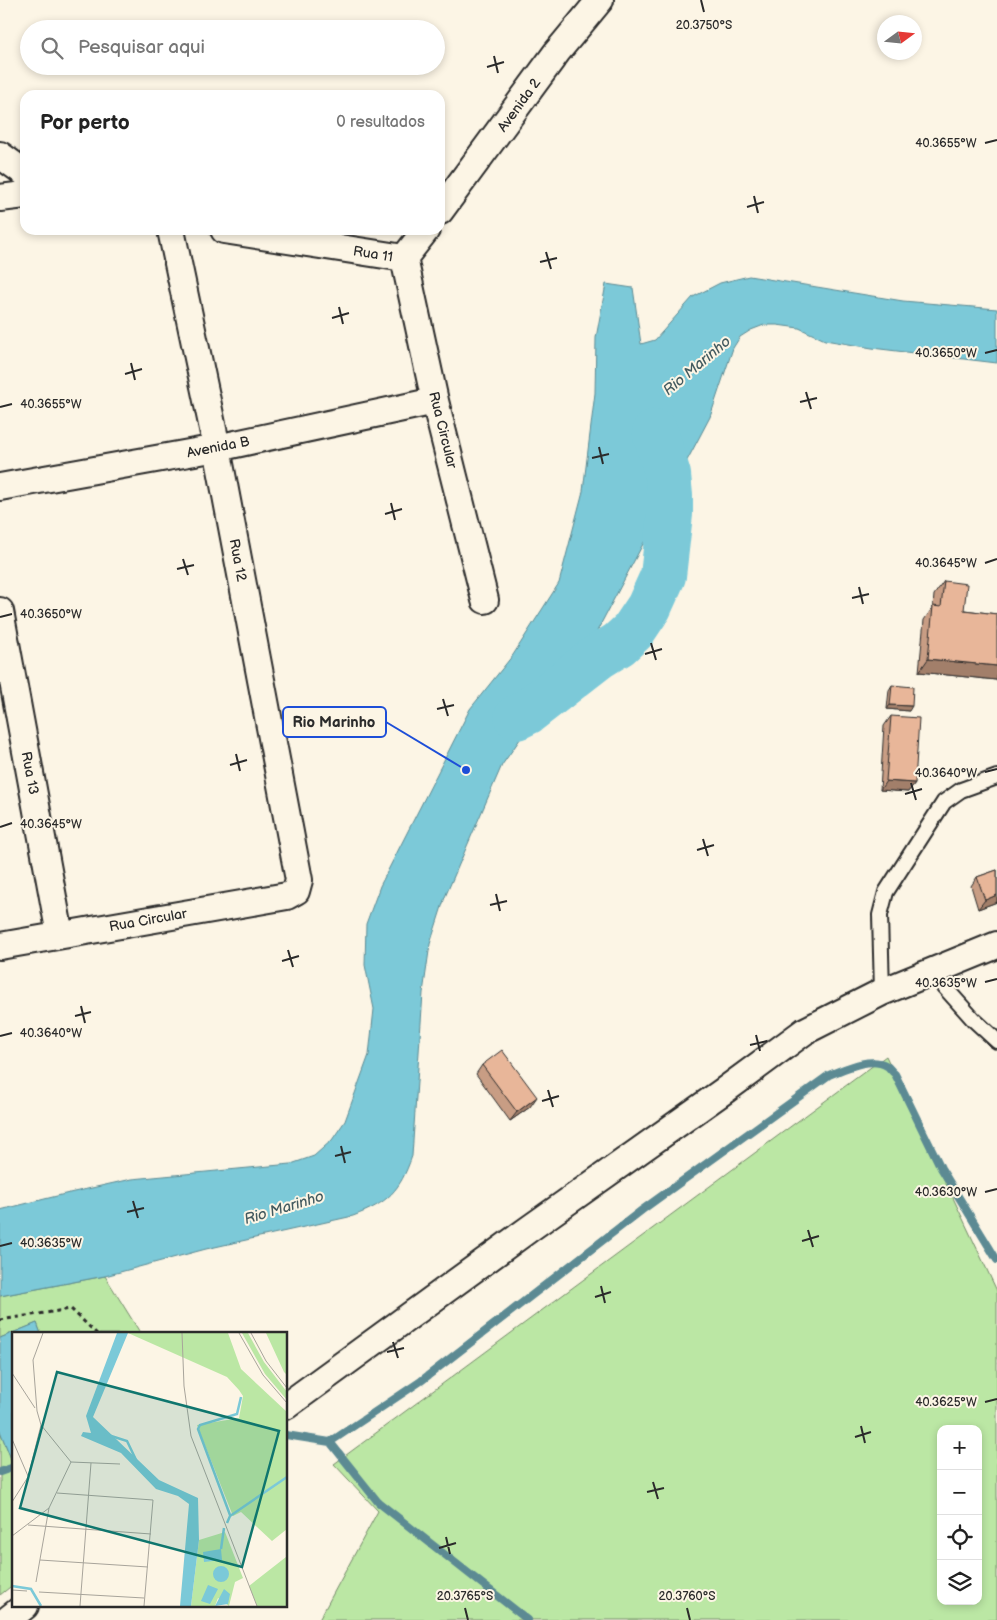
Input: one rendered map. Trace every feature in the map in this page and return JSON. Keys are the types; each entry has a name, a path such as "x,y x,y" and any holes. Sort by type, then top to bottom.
{"street":[{"name":"Avenida 2","path":"445,204 557,52 600,0"},
{"path":"0,155 20,169"},
{"path":"0,198 20,196"},
{"name":"Rua 12","path":"171,235 217,448 299,880 296,891"},
{"name":"Rua 11","path":"256,235 404,258"},
{"path":"404,258 422,235"},
{"name":"Rua Circular","path":"404,258 435,401 485,600"},
{"name":"Avenida B","path":"0,487 217,448 435,401"},
{"name":"Rua 13","path":"0,611 60,935"},
{"name":"Rua Circular","path":"0,946 287,896 296,891"},
{"path":"288,1405 805,1031 882,992 997,945"},
{"path":"7,1620 22,1608"}],"lane":[{"path":"882,992 880,915 886,892 944,802 961,790 997,777"},
{"path":"931,972 973,1019 997,1041"}],"path":[{"path":"0,1320 71,1309 95,1332"}],"green space":[{"path":"886,1056 997,1291 997,1620 319,1620 378,1511 334,1464"},
{"path":"105,1276 140,1332 40,1332 37,1323 0,1338 0,1296"},
{"path":"0,1431 12,1461 12,1586 0,1595"}],"water":[{"path":"749,276 903,301 997,309 997,363 872,348 825,340 799,328 777,325 764,325 740,337 733,348 710,417 596,633 566,683 532,722 502,765 445,897 430,944 423,993 412,1156 397,1187 384,1201 353,1216 206,1249 105,1276 0,1296 0,1210 132,1179 291,1164 314,1156 332,1140 345,1121 369,1055 374,1009 365,965 366,924 380,886 470,709 513,655 559,583 583,491 595,393 596,338 606,284 633,288 641,344 655,340 693,297 720,283"},
{"path":"37,1323 40,1332 15,1332"},
{"path":"12,1333 12,1461 0,1431 0,1338"}],"building":[{"path":"944,581 967,584 964,610 997,614 997,666 928,659 933,606 941,607"},
{"path":"892,685 913,687 912,706 890,705"},
{"path":"891,716 919,718 915,783 886,781"},
{"path":"997,870 997,895 985,900 977,877"},
{"path":"502,1050 537,1097 517,1112 482,1065"}],"waterway":[{"name":"Rio Marinho","path":"517,717 527,712 598,657 619,644 633,631 649,607 663,576 670,514 668,475 655,432"},
{"path":"288,1435 330,1442 421,1381 642,1210 829,1075 858,1064 880,1063 888,1067 895,1074 941,1168 997,1260"},
{"path":"330,1442 378,1502 528,1620"},
{"path":"0,1472 12,1468"}],"place":[{"name":"Rio Marinho","path":"466,770"}]}
